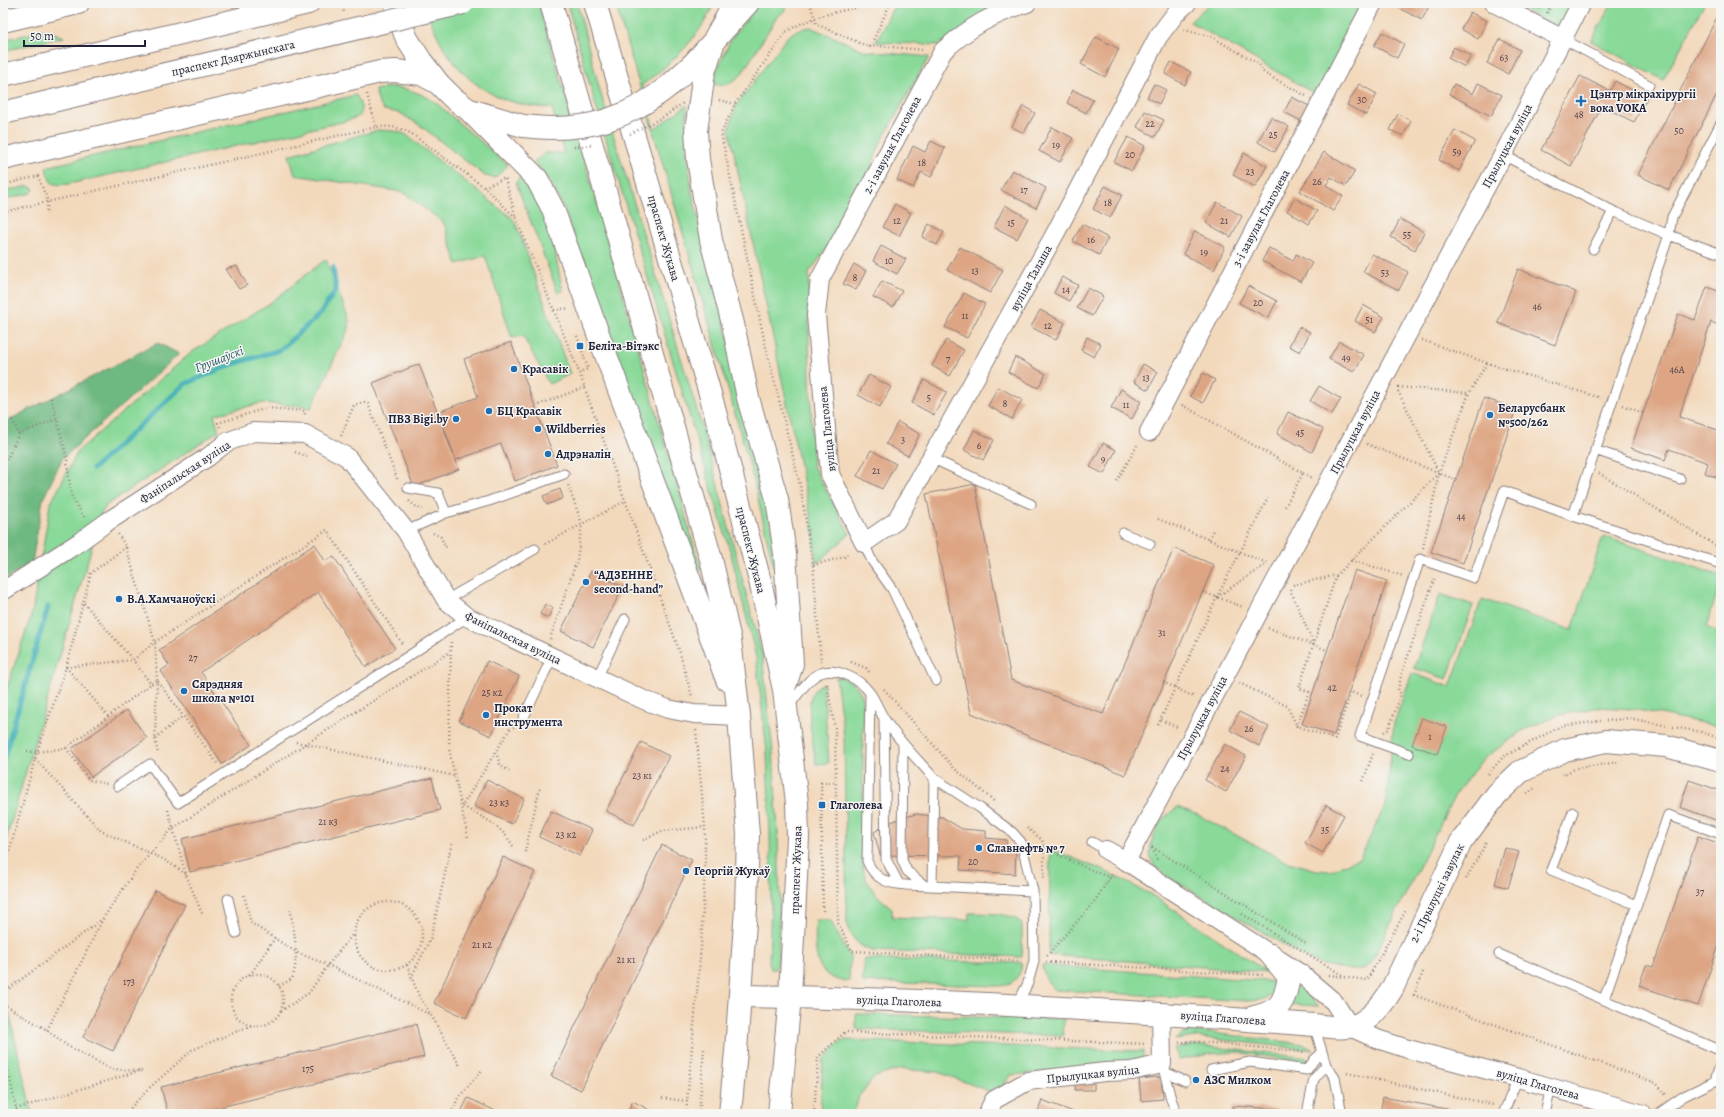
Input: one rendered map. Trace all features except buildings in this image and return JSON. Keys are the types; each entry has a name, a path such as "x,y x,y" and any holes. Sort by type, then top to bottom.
{"main road":[{"path":"3,21 78,3"},
{"path":"3,75 308,3"},
{"path":"396,3 407,38 421,62 439,84 469,110 537,179 553,209 738,712"},
{"name":"праспект Дзяржынскага","path":"3,113 463,3"},
{"path":"551,3 711,559 730,640 738,712 748,834 746,908 730,1114"},
{"name":"праспект Жукава","path":"595,3 711,397 760,581 785,700 797,803 798,837 790,997 779,1114"},
{"path":"732,3 728,15 716,38 703,78 696,131 698,160 711,240 733,324 748,398 777,499 785,554 792,664 785,700"},
{"path":"469,110 523,126 553,129 585,126 612,119 643,105 670,85 692,65 748,3"},
{"path":"3,159 380,72 395,71 421,74 439,84"},
{"name":"2-і Прылуцкі завулак","path":"1350,1027 1367,1019 1383,1005 1392,989 1461,842 1496,794 1520,772 1565,750 1606,741 1666,746 1721,761"},
{"path":"1244,1019 1267,1014 1277,1008 1285,997 1289,977 1271,955"},
{"path":"740,996 790,997"},
{"name":"вуліца Глаголева","path":"790,997 1161,1013 1314,1024 1333,1027 1350,1027"}],"street":[{"name":"2-і завулак Глаголева","path":"817,332 816,315 820,279 943,51 971,28 988,17 1027,3"},
{"name":"вуліца Талаша","path":"864,543 896,521 1056,232 1158,36 1176,13 1187,3"},
{"name":"3-і завулак Глаголева","path":"1149,432 1373,3"},
{"path":"1494,3 1562,38"},
{"name":"Прылуцкая вуліца","path":"1111,853 1503,155 1562,38 1582,3"},
{"name":"вуліца Глаголева","path":"817,332 830,474 864,543"},
{"name":"Фаніпальская вуліца","path":"3,591 208,457 227,442 253,432 305,434 347,458 406,531 446,600 467,617 644,700 668,709 694,714 738,712"},
{"path":"1111,853 1301,974 1334,1002 1350,1027"},
{"path":"1161,1013 1164,1068"},
{"name":"вуліца Глаголева","path":"1350,1027 1377,1039 1643,1114"},
{"name":"Прылуцкая вуліца","path":"987,1114 994,1100 1028,1081 1105,1072 1164,1068"}],"lane":[{"path":"1562,38 1649,85"},
{"path":"1573,516 1669,235 1672,217 1721,123"},
{"path":"1503,155 1613,211 1669,235 1721,254"},
{"path":"1593,249 1613,211"},
{"path":"1596,450 1680,479"},
{"path":"931,458 1031,504"},
{"path":"406,531 446,513 489,501 564,474"},
{"path":"1409,754 1360,736 1420,559 1474,578 1504,491 1573,516 1721,564"},
{"path":"407,492 438,493 446,513"},
{"path":"1123,533 1150,544"},
{"path":"864,543 872,561 892,589 936,681"},
{"path":"446,600 535,549"},
{"path":"118,786 150,764 178,803 467,617"},
{"path":"597,678 625,619"},
{"path":"523,719 552,657"},
{"path":"785,700 824,670 834,670 860,681 870,693 884,719 903,744 934,778 980,808 1021,842 1033,891 1034,961 1028,983 1017,1006"},
{"path":"870,693 867,861 871,871 881,880 899,884 1033,891"},
{"path":"884,719 886,858 899,884"},
{"path":"903,744 902,860 907,871 928,885"},
{"path":"928,885 934,778"},
{"path":"1574,812 1550,870 1637,905"},
{"path":"1604,1000 1668,815 1721,834"},
{"path":"228,899 236,933"},
{"path":"1499,954 1721,1051"},
{"path":"1314,1024 1326,1065 1335,1078 1342,1114"},
{"path":"1211,1070 1250,1062 1307,1070 1314,1060 1322,1053"},
{"path":"1658,1114 1672,1104 1718,1083 1721,1062"},
{"path":"1307,1114 1314,1079 1326,1065"},
{"path":"1164,1068 1185,1081"},
{"path":"1164,1068 1171,1099 1177,1114"},
{"path":"1504,1110 1518,1078"},
{"path":"1545,1114 1551,1087"}],"path":[{"path":"810,3 816,24 869,48 877,46 943,51"},
{"path":"879,3 814,17 796,25 786,32 735,104 721,134 764,339 800,484 813,565 820,654 835,729 838,923 852,951 1034,961"},
{"path":"869,48 889,6 889,3"},
{"path":"1166,26 1210,36 1259,64 1264,73 1320,104"},
{"path":"365,89 376,127"},
{"path":"719,100 735,104"},
{"path":"3,212 376,127 401,128 412,134 484,187 516,218"},
{"path":"3,179 4,185 38,176 48,202 46,214"},
{"path":"484,187 505,178 516,218 585,387 680,653 690,687 705,827 705,869 701,947 686,1114"},
{"path":"554,310 568,307 570,314"},
{"path":"576,333 588,369 579,372"},
{"path":"1417,346 1421,339 1487,363 1612,401 1643,413"},
{"path":"1420,559 1438,473 1469,393 1487,363"},
{"path":"1392,394 1399,380"},
{"path":"535,406 585,387"},
{"path":"1396,387 1469,393"},
{"path":"1396,387 1438,473"},
{"path":"1167,396 1303,473 1285,507"},
{"path":"51,398 67,458 72,498 86,520"},
{"path":"341,438 354,405 364,402 368,404 399,482"},
{"path":"3,467 19,434 56,419"},
{"path":"12,420 19,434"},
{"path":"1117,481 1140,439 1149,432"},
{"path":"1362,450 1366,443 1456,480"},
{"path":"288,449 310,457"},
{"path":"1590,467 1721,549"},
{"path":"1298,726 1309,692 1299,688 1336,575 1438,473"},
{"path":"554,627 577,560 582,524 564,474"},
{"path":"407,492 412,504 428,513 428,515 421,518 423,523"},
{"path":"1158,725 1217,597 1268,498"},
{"path":"535,549 625,501"},
{"path":"1158,518 1267,563 1217,597"},
{"path":"1209,539 1214,528"},
{"path":"66,667 132,660 155,642 327,530 410,655"},
{"path":"116,531 126,547 155,642 157,680 156,738 169,816 186,875 203,916"},
{"path":"813,565 844,557 864,543"},
{"path":"3,874 35,759 66,667 91,573 126,547"},
{"path":"1351,560 1413,579"},
{"path":"1398,690 1439,566"},
{"path":"1289,586 1336,575"},
{"path":"1285,593 1292,579"},
{"path":"1289,586 1314,645"},
{"path":"1203,592 1243,608"},
{"path":"83,603 151,684"},
{"path":"1263,634 1267,627 1327,650"},
{"path":"451,628 449,749 468,838"},
{"path":"47,1030 104,917 136,870 172,828 451,652"},
{"path":"66,667 108,716"},
{"path":"27,751 38,752 66,748 157,680"},
{"path":"157,680 182,717 224,772"},
{"path":"1163,682 1198,698"},
{"path":"1234,689 1237,682 1287,706 1298,726 1335,739 1351,692 1372,700"},
{"path":"156,738 182,717"},
{"path":"462,806 510,729 523,719"},
{"path":"290,740 455,776"},
{"path":"66,748 89,780 118,786"},
{"path":"496,752 500,765 512,773"},
{"path":"35,759 101,831 151,853 186,875"},
{"path":"1555,777 1577,768 1620,762"},
{"path":"823,911 821,783 836,782"},
{"path":"1524,796 1540,784"},
{"path":"524,852 540,787"},
{"path":"462,806 492,822 506,834 513,846"},
{"path":"643,840 662,831 705,827"},
{"path":"1466,880 1488,838"},
{"path":"411,978 431,937 452,842"},
{"path":"1153,843 1152,847 1156,859 1161,863"},
{"path":"1044,847 1062,857 1110,878"},
{"path":"1152,847 1307,944"},
{"path":"1111,853 1110,878 1094,902 1042,961 1264,976"},
{"path":"244,895 251,923 296,952 328,965 431,1015"},
{"path":"390,902 401,904 410,910 417,918 421,928 422,938 420,948 415,957 407,965 397,969 386,970 375,968 358,954 354,944 356,923 362,914 370,907 380,903 390,902"},
{"path":"279,986 292,979 296,969 296,952 290,908"},
{"path":"1239,912 1346,977"},
{"path":"3,993 104,917"},
{"path":"281,1011 283,1002 282,994 279,986 273,980 258,974 250,975 242,979 236,985 231,1000 237,1016 244,1022 252,1025 260,1026 269,1023 276,1018 281,1011 309,993 328,965 354,933"},
{"path":"250,975 275,938"},
{"path":"407,965 419,996 460,1066"},
{"path":"1425,965 1414,995 1656,1083 1672,1104"},
{"path":"3,1004 47,1030 66,1045 111,1069 142,1071 16,1109"},
{"path":"126,1114 147,1090 192,1050 252,1025"},
{"path":"814,1114 818,1057 845,1032 1162,1045 1192,1041 1311,1052 1314,1060"},
{"path":"3,1043 17,1114"},
{"path":"700,1114 704,1049"},
{"path":"1326,1065 1340,1072 1504,1110 1534,1114"},
{"path":"451,1114 458,1098 482,1070"},
{"path":"662,1098 687,1101"},
{"path":"572,1110 579,1114"}],"green space":[{"path":"424,3 538,3 600,213 701,570 695,572 566,214 553,186 534,162 545,153 564,153 552,108 527,106 505,100 486,91 470,79 455,64 443,46"},
{"path":"567,3 577,3 600,91 705,437 762,654 773,752 778,832 780,902 778,964 775,969 771,969 769,964 771,902 767,752 756,657 731,554 592,93"},
{"path":"615,3 714,3 701,28 693,39 674,59 642,85 654,129 687,105 687,150 692,193 718,294 776,546 781,591 772,560 750,466"},
{"path":"759,3 788,3 784,11 777,17 741,75 727,84 719,85 711,83 731,39"},
{"path":"907,3 1009,3 938,45 876,42 893,8"},
{"path":"1210,3 1366,3 1317,95 1190,22"},
{"path":"1511,3 1575,3 1561,29"},
{"path":"1612,3 1705,3 1663,80 1591,41"},
{"path":"810,27 866,51 929,57 882,140 850,215 809,273 809,343 813,466 850,534 816,564 814,532 729,129 736,106 787,37 797,30"},
{"path":"46,30 64,37 3,51 3,40"},
{"path":"390,87 402,88 414,92 435,102 508,165 495,178 485,176 421,126 400,113 384,110 379,104 375,90"},
{"path":"356,95 361,106 360,116 346,121 69,184 59,185 52,183 48,177 46,167"},
{"path":"378,130 395,131 405,134 512,218 516,224 570,374 549,384 523,336 512,338 485,256 457,264 444,223 403,192 295,175 289,155"},
{"path":"519,177 537,198 547,223 563,291 558,293 516,183"},
{"path":"28,186 34,190 31,193 3,200 3,192"},
{"path":"326,259 349,320 349,328 311,408 262,403 214,415 219,431 108,504 102,512 3,850 3,699 32,613 50,505 78,451 192,352 270,303"},
{"path":"158,343 179,354 62,459 43,499 32,562 3,581 3,423"},
{"path":"1603,536 1721,576 1721,582 1706,627 1721,633 1721,727 1631,709 1600,707 1559,715 1522,731 1482,760 1455,795 1370,965 1361,970 1323,965 1308,959 1165,875 1154,866 1150,854 1151,843 1161,820 1178,807 1198,815 1285,861 1317,870 1330,871 1360,858 1386,804 1394,723 1412,673 1450,687 1482,599 1572,630"},
{"path":"1440,594 1473,605 1447,679 1414,668"},
{"path":"836,677 846,679 854,684 862,695 863,700 863,869 870,886 882,900 892,908 892,917 969,920 969,913 998,914 1013,917 1022,925 1022,957 873,951 860,945 851,934 847,925 844,737"},
{"path":"823,683 829,763 816,764 809,712 813,692"},
{"path":"1050,849 1105,871 1150,894 1267,972 1049,955"},
{"path":"816,920 830,920 850,957 849,981 837,979 828,975 822,969 816,951"},
{"path":"864,959 1022,963 1020,973 1015,980 1008,984 998,986 863,982"},
{"path":"1042,965 1280,982 1275,992 1268,998 1248,1001 1056,990 1046,979"},
{"path":"3,986 32,1114 3,1114"},
{"path":"1297,986 1319,1006 1284,1004"},
{"path":"856,1014 1064,1019 1063,1036 856,1029"},
{"path":"1194,1031 1303,1044 1313,1050 1195,1037 1175,1040 1182,1034"},
{"path":"842,1040 1143,1051 1142,1063 1011,1075 997,1094 938,1072 900,1069 875,1077 859,1096 854,1114 820,1114 823,1060"},
{"path":"1195,1045 1308,1058 1309,1060 1307,1063 1237,1052 1210,1054 1179,1060 1174,1048"}],"waterway":[{"name":"Грушаўскі","path":"93,469 185,384 233,364 280,350 320,314 336,290 333,267"},
{"name":"Грушаўскі","path":"3,761 48,607"}],"place":[{"name":"Цэнтр мікрахірургіі вока VOKA","path":"1581,101"},
{"name":"Беліта-Вітэкс","path":"580,346"},
{"name":"Красавік","path":"514,369"},
{"name":"БЦ Красавік","path":"489,411"},
{"name":"Беларусбанк №500/262","path":"1490,415"},
{"name":"ПВЗ Bigi.by","path":"456,419"},
{"name":"Wildberries","path":"538,429"},
{"name":"Адрэналін","path":"548,454"},
{"name":"“АДЗЕННЕ second-hand”","path":"586,582"},
{"name":"В.А.Хамчаноўскі","path":"119,599"},
{"name":"Сярэдняя школа №101","path":"184,691"},
{"name":"Прокат инструмента","path":"486,715"},
{"name":"Глаголева","path":"822,805"},
{"name":"Славнефть № 7","path":"979,848"},
{"name":"Георгій Жукаў","path":"686,871"},
{"name":"АЗС Милком","path":"1196,1080"}]}
